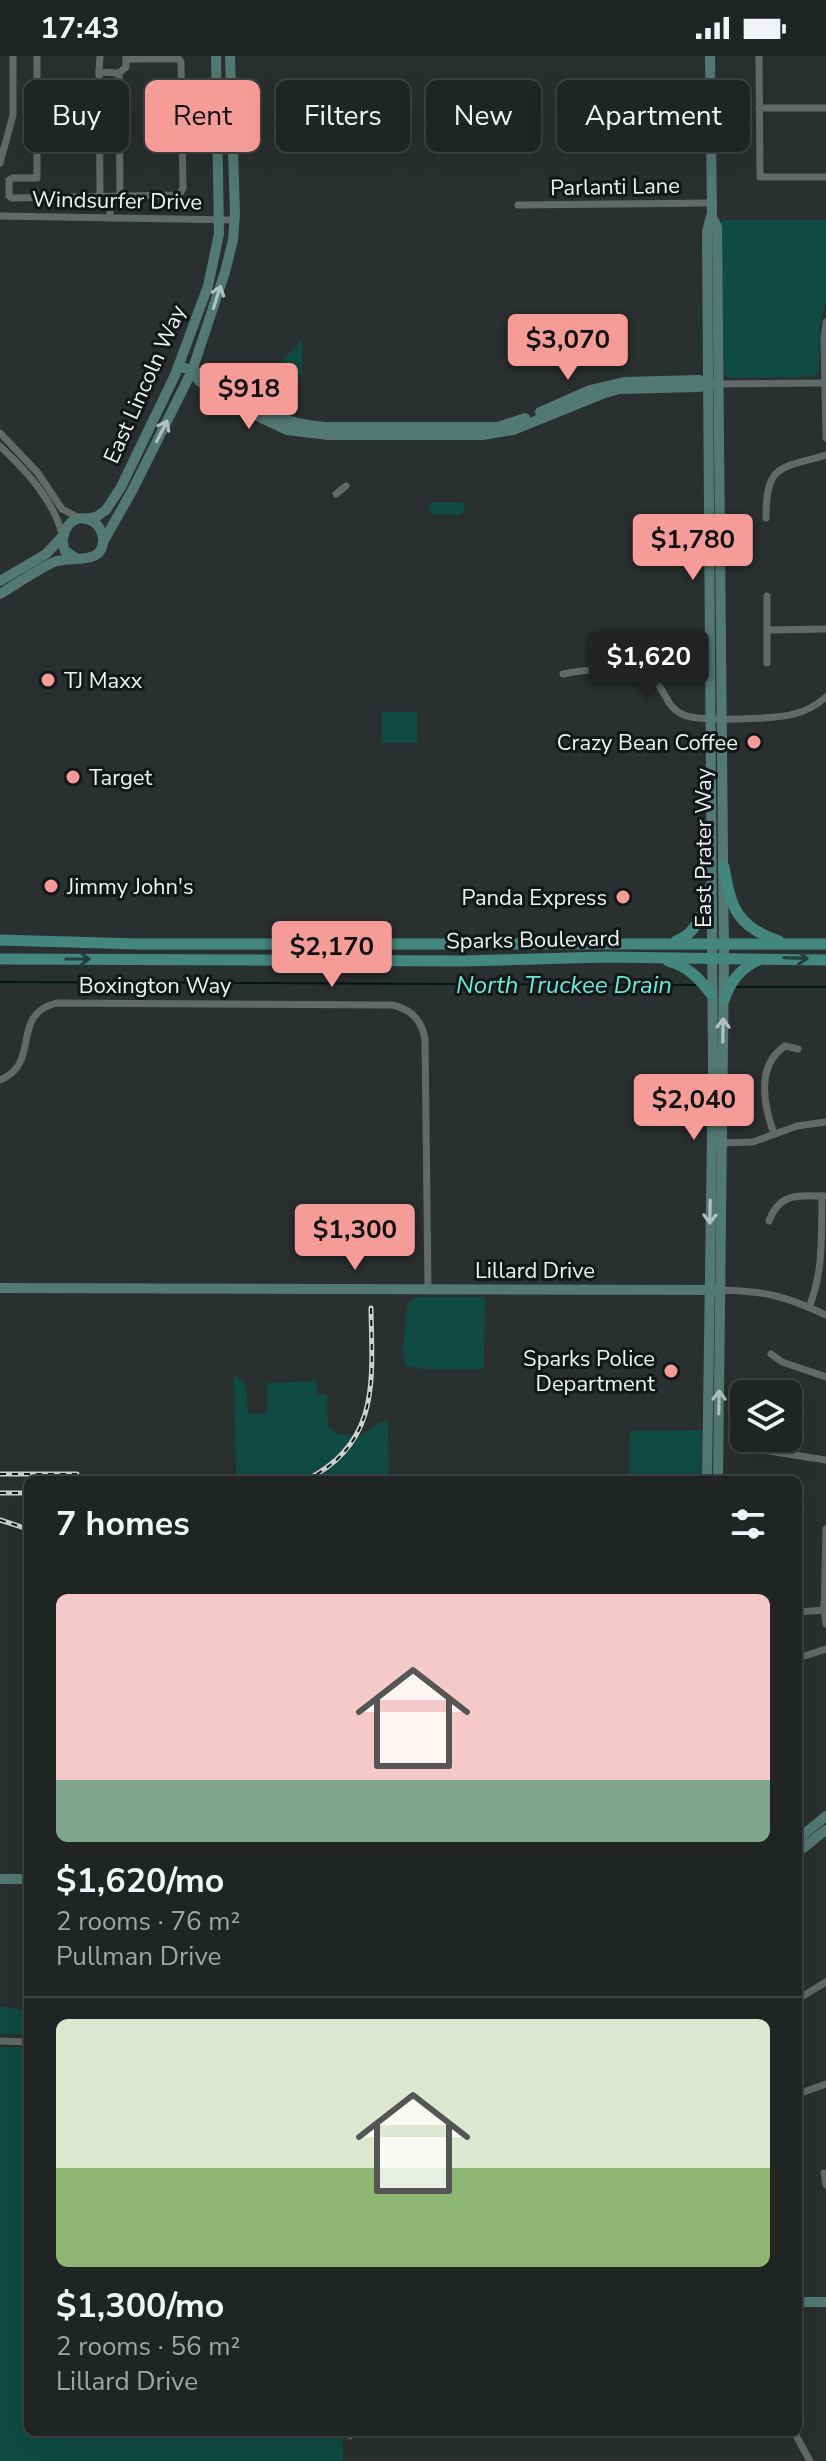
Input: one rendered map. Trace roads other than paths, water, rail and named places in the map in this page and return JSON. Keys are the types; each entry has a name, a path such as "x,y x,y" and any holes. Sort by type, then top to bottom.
{"main road":[{"path":"724,867 733,905 744,923 764,935 791,944"},
{"path":"665,944 688,935 704,912 710,887"},
{"name":"Sparks Boulevard","path":"0,940 309,945 826,944"},
{"path":"527,959 547,952 594,949 600,943"},
{"path":"152,959 182,951 289,952 309,945"},
{"path":"652,957 684,967 711,994"},
{"name":"Sparks Boulevard","path":"0,959 462,961 652,957 826,960"},
{"path":"724,1000 741,970 765,958"}],"street":[{"path":"0,163 13,115 13,56"},
{"path":"37,56 37,198"},
{"path":"100,56 100,197"},
{"name":"East Lincoln Way","path":"83,519 101,515 117,494 179,366 208,286 220,220 216,56"},
{"name":"East Lincoln Way","path":"103,542 192,371 225,272 233,240 234,220 230,56"},
{"name":"East Prater Way","path":"707,1476 724,1000 724,867 717,718 714,384 707,231 712,217 710,56"},
{"path":"759,56 760,177 826,177"},
{"path":"37,178 9,180 9,196 179,195 183,188 181,62 179,59 126,58 126,67 119,73 99,72"},
{"path":"119,73 120,196"},
{"path":"759,108 826,108"},
{"path":"110,197 110,218"},
{"name":"Parlanti Lane","path":"518,205 712,203"},
{"name":"Windsurfer Drive","path":"0,216 234,220"},
{"path":"826,322 826,438"},
{"path":"179,366 192,371 199,381 261,418 287,430 329,435 492,434 513,430 619,389 825,383"},
{"path":"0,433 38,473 62,509 99,527 103,542 92,557 58,560 0,594"},
{"path":"0,446 18,463 57,514 65,551 77,559"},
{"path":"766,518 767,488 772,477 783,468 826,455"},
{"path":"336,494 346,486"},
{"path":"0,581 46,554 70,523 83,519"},
{"path":"767,596 767,663"},
{"path":"767,630 826,629"},
{"path":"563,674 638,672 657,683 669,705 681,714 694,718 792,715 813,707 826,697"},
{"name":"East Prater Way","path":"717,718 710,887 717,1143"},
{"name":"Boxington Way","path":"0,1080 11,1075 21,1063 31,1019 42,1008 56,1003 392,1005 406,1009 421,1025 425,1039 428,1289"},
{"path":"774,1134 766,1109 766,1078 780,1050 785,1046 798,1049"},
{"path":"717,1143 753,1142 797,1126 826,1122"},
{"path":"769,1221 774,1209 786,1199 824,1196 821,1267 809,1307"},
{"name":"Lillard Drive","path":"0,1288 715,1290 768,1293 826,1315"},
{"name":"East Prater Way","path":"715,1290 718,1476"},
{"path":"771,1354 782,1362 826,1377"},
{"path":"775,1452 826,1460"},
{"path":"826,1529 826,1624"},
{"path":"802,1612 824,1610"},
{"path":"802,1657 826,1649"},
{"path":"802,1828 825,1817"},
{"path":"802,1836 825,1817"},
{"path":"802,1849 826,1830"},
{"path":"0,1879 24,1879"},
{"path":"802,1997 826,1982"},
{"path":"0,2041 24,2042"},
{"path":"802,2093 826,2084"},
{"path":"823,2172 826,2185"},
{"path":"802,2302 826,2302"},
{"path":"796,2436 810,2461"}],"waterway":[{"name":"North Truckee Drain","path":"0,982 696,985"},
{"name":"North Truckee Drain","path":"736,987 826,987"}],"railway":[{"path":"312,1476 348,1448 360,1428 371,1384 371,1308"},
{"path":"0,1474 77,1474"},
{"path":"0,1493 24,1493"},
{"path":"0,1520 24,1528"}],"place":[{"name":"TJ Maxx","path":"48,680"},
{"name":"Crazy Bean Coffee","path":"754,742"},
{"name":"Target","path":"73,777"},
{"name":"Jimmy John's","path":"51,886"},
{"name":"Panda Express","path":"623,897"},
{"name":"Sparks Police Department","path":"671,1371"}]}
